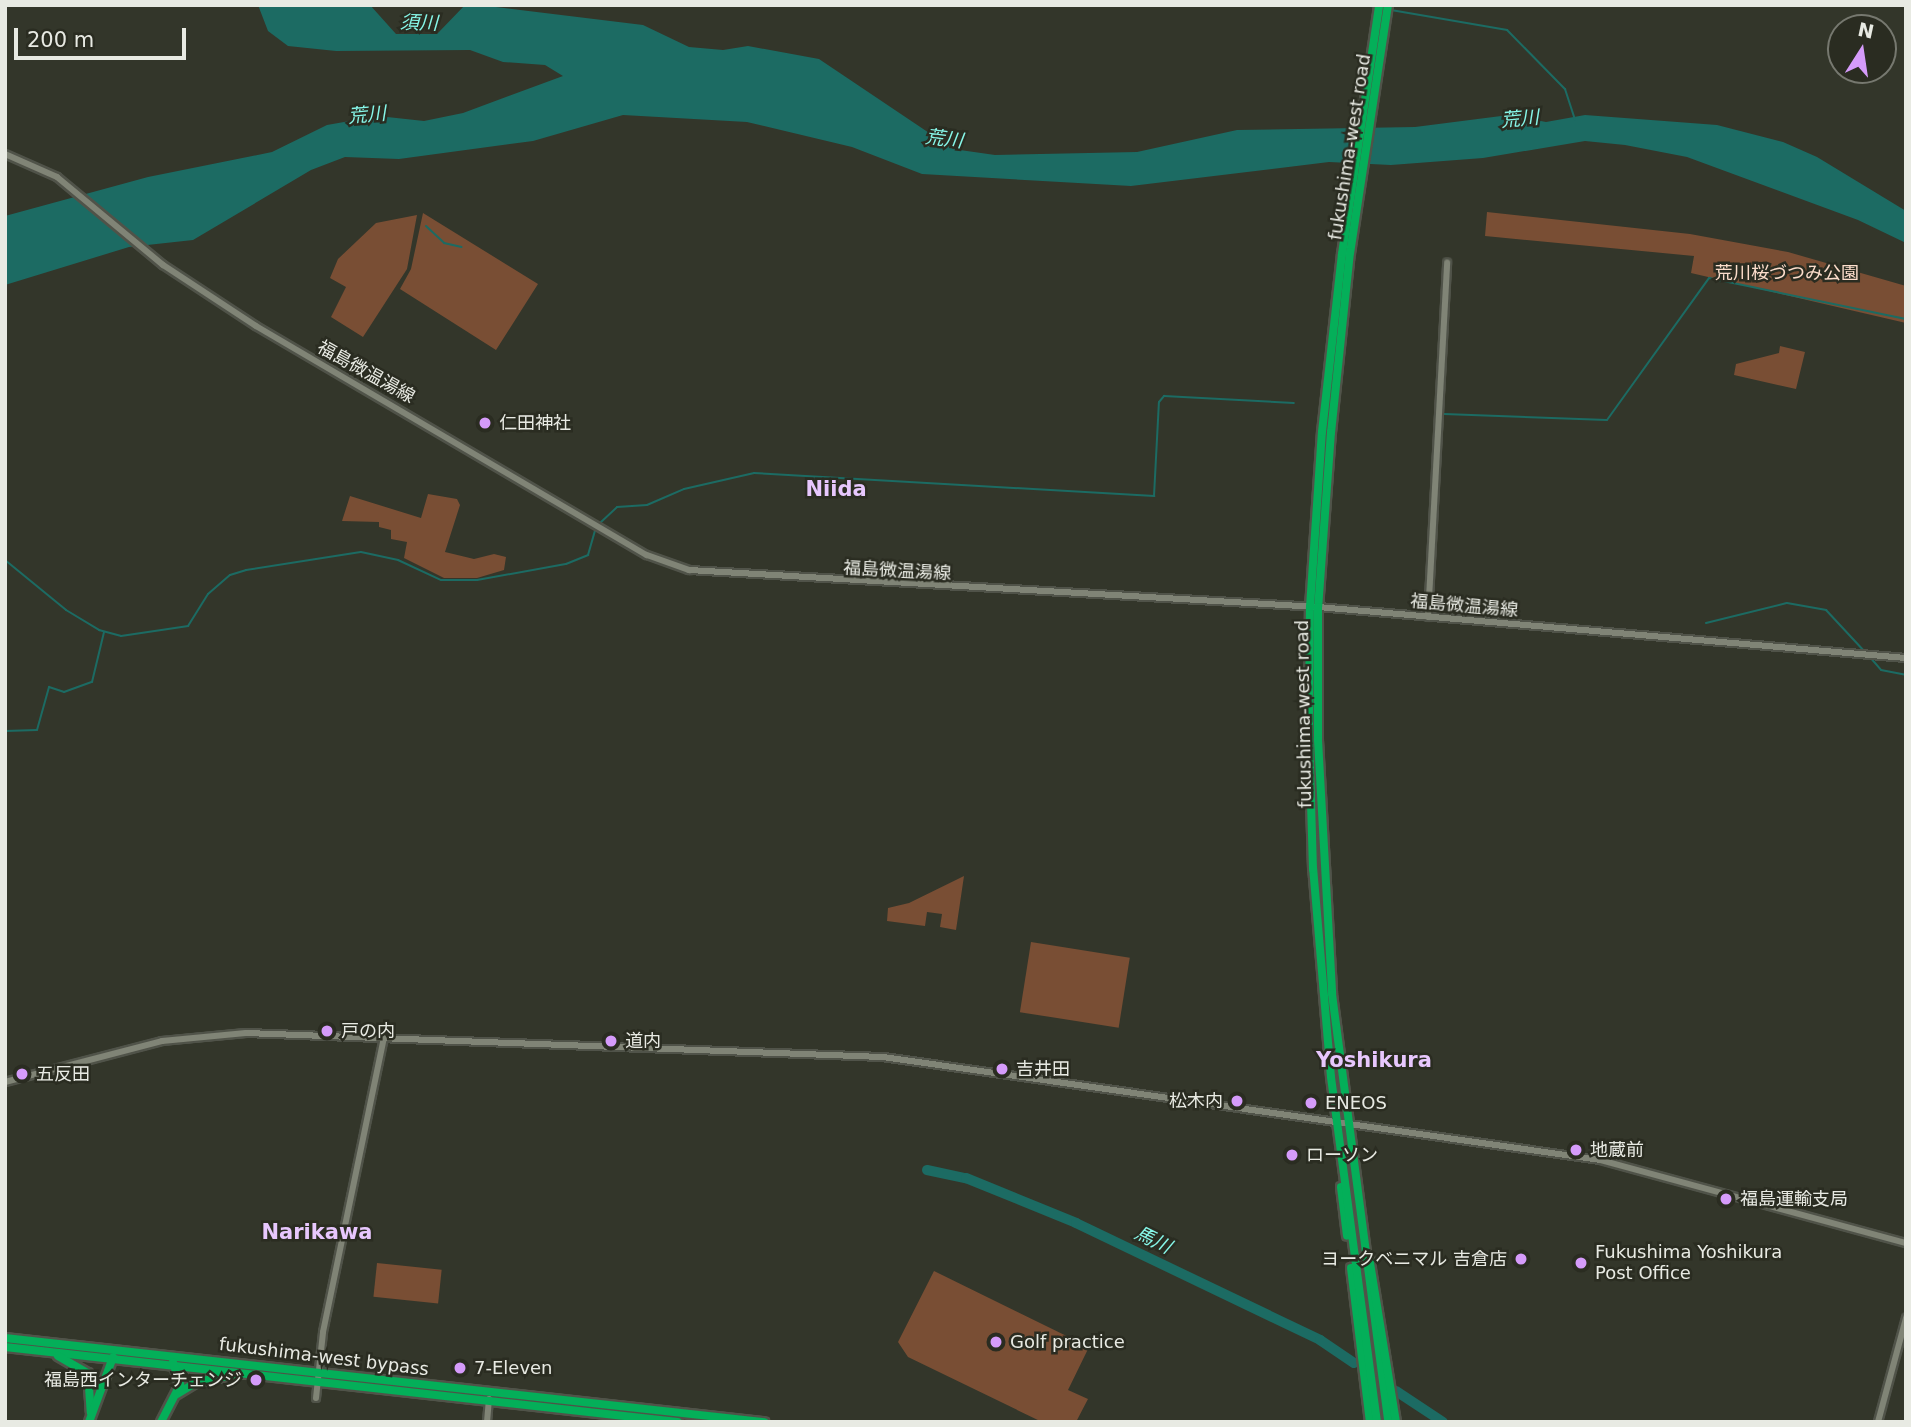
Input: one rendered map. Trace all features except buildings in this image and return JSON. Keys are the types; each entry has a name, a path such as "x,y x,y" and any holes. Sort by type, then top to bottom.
{"highway":[{"name":"fukushima-west road","path":"1377,1422 1335,1122 1313,869 1314,607 1339,319 1379,5"},
{"name":"fukushima-west road","path":"1339,319 1388,5"},
{"name":"fukushima-west road","path":"1314,607 1322,870 1332,994 1388,1422"},
{"path":"1364,1244 1375,1273 1396,1422"},
{"path":"1353,1247 1352,1284 1370,1422"},
{"name":"fukushima-west bypass","path":"5,1338 167,1354 678,1422"},
{"name":"fukushima-west bypass","path":"5,1347 318,1382 764,1422"},
{"path":"89,1422 110,1359 123,1349"},
{"path":"46,1351 88,1373 91,1412"},
{"path":"161,1422 177,1394 177,1365 167,1354"},
{"path":"177,1394 205,1380 256,1374"}],"street":[{"name":"福島微温湯線","path":"5,154 36,166 144,249 245,320 650,556 705,573 1314,607 1906,658"},
{"path":"1428,617 1447,263"},
{"path":"5,1082 186,1038 246,1033 883,1057 1600,1160 1906,1244"},
{"path":"316,1398 318,1373 384,1038"},
{"path":"1878,1422 1906,1318"},
{"path":"487,1422 490,1397"}],"green space":[{"name":"荒川桜づつみ公園","path":"1487,212 1690,234 1788,252 1906,286 1906,323 1691,273 1694,256 1485,236"},
{"path":"423,213 538,284 496,350 400,289 411,269"},
{"path":"417,215 407,269 363,337 331,317 346,287 330,278 338,259 376,223"},
{"path":"1780,346 1805,352 1796,389 1734,375 1736,364 1779,353"},
{"path":"428,494 457,499 460,505 445,552 474,559 494,554 506,557 504,570 477,578 444,578 404,558 407,542 391,539 391,530 379,527 379,522 342,521 350,496 421,518"},
{"path":"964,876 956,930 940,927 942,914 927,912 925,926 887,921 888,908 909,903"},
{"path":"1031,942 1130,958 1119,1028 1020,1012"},
{"path":"377,1263 442,1270 438,1304 373,1297"},
{"path":"934,1271 1089,1347 1068,1390 1088,1399 1076,1422 1042,1422 908,1357 898,1342"}],"water":[{"name":"荒川","path":"258,5 370,5 396,34 437,34 465,5 480,5 643,25 689,47 723,50 748,46 819,59 953,149 995,155 1137,152 1237,130 1415,127 1509,115 1546,122 1585,115 1717,125 1783,142 1817,157 1906,211 1906,243 1858,220 1687,157 1625,145 1585,141 1483,158 1391,165 1329,162 1131,186 922,174 852,147 747,122 623,115 533,141 399,159 345,157 311,170 193,240 129,247 5,285 5,216 148,177 272,152 327,125 378,116 424,121 463,113 563,76 545,65 503,62 470,50 336,51 288,46 268,31"}],"waterway":[{"path":"1365,5 1376,7"},
{"path":"1391,10 1507,30 1565,89 1575,119"},
{"path":"426,226 444,243 462,247"},
{"path":"1444,414 1607,420 1709,278 1906,319"},
{"path":"600,523 617,507 647,505 684,489 754,473 1154,496 1159,402 1164,396 1294,403"},
{"path":"5,560 66,610 99,630 121,636 188,626 208,594 230,575 246,570 361,552 398,560 441,580 477,580 566,564 588,555 596,527"},
{"path":"1706,623 1787,603 1826,610 1865,652"},
{"path":"5,731 37,730 49,687 64,692 92,682 104,632"},
{"path":"1869,656 1881,670 1906,675"},
{"name":"馬川","path":"927,1170 966,1178 1076,1223 1320,1340 1354,1363"},
{"name":"馬川","path":"1396,1391 1443,1422"}],"place":[{"name":"仁田神社","path":"485,423"},
{"name":"戸の内","path":"327,1031"},
{"name":"道内","path":"611,1041"},
{"name":"吉井田","path":"1002,1069"},
{"name":"五反田","path":"22,1074"},
{"name":"松木内","path":"1237,1101"},
{"name":"ENEOS","path":"1311,1103"},
{"name":"地蔵前","path":"1576,1150"},
{"name":"ローソン","path":"1292,1155"},
{"name":"福島運輸支局","path":"1726,1199"},
{"name":"ヨークベニマル 吉倉店","path":"1521,1259"},
{"name":"Fukushima Yoshikura Post Office","path":"1581,1263"},
{"name":"Golf practice","path":"996,1342"},
{"name":"7-Eleven","path":"460,1368"},
{"name":"福島西インターチェンジ","path":"256,1380"}],"district":[{"name":"Niida","path":"836,489"},
{"name":"Yoshikura","path":"1374,1060"},
{"name":"Narikawa","path":"317,1232"}],"water label":[{"name":"須川","path":"419,23"}]}
